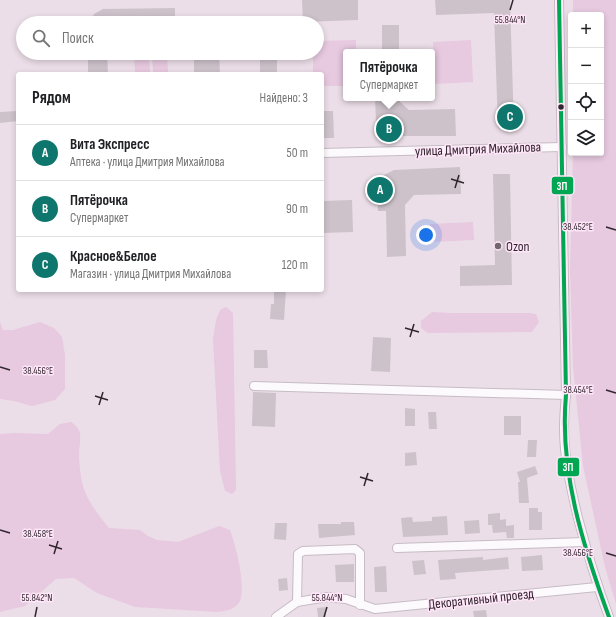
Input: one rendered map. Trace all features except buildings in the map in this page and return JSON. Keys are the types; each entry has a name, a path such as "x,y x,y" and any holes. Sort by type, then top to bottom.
{"street":[{"path":"559,0 566,395 564,429 571,489 584,542 609,617"},
{"name":"улица Дмитрия Михайлова","path":"324,153 562,147"},
{"path":"254,386 566,395"},
{"path":"397,548 584,542"},
{"path":"297,602 298,554 303,551 355,549 360,553 360,605"},
{"name":"Декоративный проезд","path":"276,617 297,602 326,597 346,599 375,609 598,587"}],"shaded area":[{"path":"573,0 616,0 616,604 605,567 583,466 573,367 570,270 573,156 604,156 604,12 573,12"},
{"path":"356,40 356,49 343,49 343,86 324,86 324,72 313,72 313,60 324,60 324,41"},
{"path":"471,40 473,82 435,84 435,49 433,49 433,42"},
{"path":"134,60 149,60 150,72 135,72"},
{"path":"152,60 167,60 168,72 153,72"},
{"path":"473,222 474,240 431,242 430,224"},
{"path":"226,307 233,313 236,490 232,494 225,491 220,471 213,340 216,320 220,310"},
{"path":"432,312 529,313 536,314 539,322 532,332 428,333 421,328 421,321"},
{"path":"0,322 3,330 13,330 40,322 54,328 62,337 65,355 65,389 55,400 32,406 0,399"},
{"path":"71,422 80,433 79,463 85,491 95,510 109,528 140,530 157,540 178,542 219,526 230,530 237,555 242,585 240,601 236,606 218,612 135,607 97,593 74,578 56,579 25,606 0,612 0,434 48,434 60,424"}],"transit line":[{"name":"3П","path":"559,0 566,452 575,508 582,536 609,617"}],"place":[{"name":"Красное&Белое","path":"510,117"},
{"name":"Пятёрочка","path":"389,129"},
{"name":"Вита Экспресс","path":"380,190"},
{"name":"Ozon","path":"498,246"}]}
